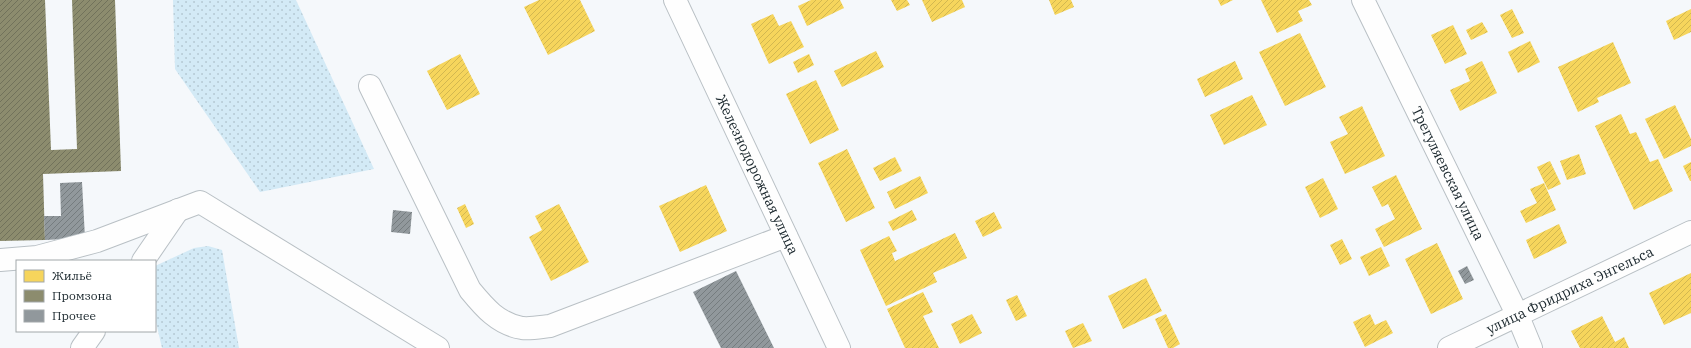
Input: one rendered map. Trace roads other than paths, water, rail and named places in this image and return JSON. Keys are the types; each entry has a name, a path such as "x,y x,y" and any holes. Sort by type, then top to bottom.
{"street":[{"name":"Железнодорожная улица","path":"675,0 839,348"},
{"name":"Трегуляевская улица","path":"1363,0 1517,314 1531,348"},
{"path":"370,86 470,290 487,311 504,322 522,328 550,326 786,236"},
{"path":"0,260 37,257 97,241 200,202 438,348"},
{"path":"144,260 178,210"},
{"name":"улица Фридриха Энгельса","path":"1449,348 1517,314 1691,232"},
{"path":"82,348 93,332"}]}
